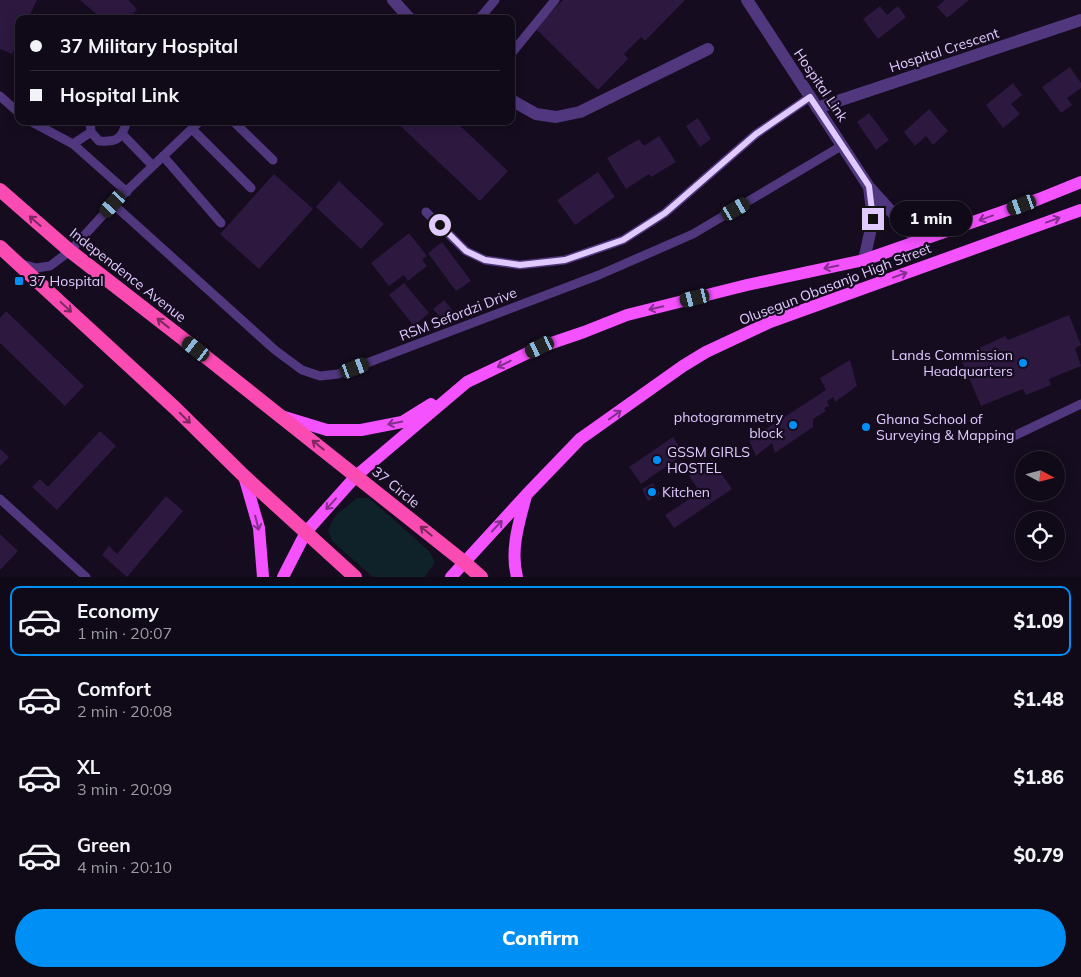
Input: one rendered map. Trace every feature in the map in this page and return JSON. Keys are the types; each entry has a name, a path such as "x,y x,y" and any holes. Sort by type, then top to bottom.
{"highway":[{"name":"Independence Avenue","path":"0,190 70,252 356,476"},
{"path":"0,247 175,408 244,476 355,577"},
{"name":"37 Circle","path":"356,476 481,577"}],"main road":[{"name":"Olusegun Obasanjo High Street","path":"356,476 467,382 540,347 627,315 747,285 864,260 919,242 1081,182"},
{"name":"Olusegun Obasanjo High Street","path":"464,562 580,439 683,366 706,352 770,322 1081,210"},
{"path":"281,416 327,430 361,430 402,422 467,382"},
{"path":"244,476 259,528 262,577"},
{"name":"37 Circle","path":"283,577 306,532 356,476"},
{"path":"517,577 515,569 516,535 527,494"},
{"path":"451,577 464,562"}],"street":[{"path":"393,0 406,15"},
{"name":"Hospital Link","path":"747,0 869,186 919,242"},
{"name":"Hospital Crescent","path":"817,108 1081,20"},
{"path":"515,102 536,114 556,117 580,112 708,49"},
{"name":"Hospital Link","path":"864,260 873,219 869,186"}],"lane":[{"path":"483,15 496,0"},
{"path":"515,49 555,0"},
{"path":"0,96 15,109"},
{"path":"426,212 466,251 485,260 520,265 565,260 623,240 665,213 756,134 810,97"},
{"path":"37,125 73,144 127,192"},
{"path":"90,125 91,132 99,140 112,142 122,135 126,125"},
{"path":"17,263 43,268 50,266 70,252 113,204 196,125"},
{"path":"237,125 274,160"},
{"path":"192,129 250,188"},
{"path":"73,144 91,132"},
{"path":"122,135 153,166"},
{"name":"RSM Sefordzi Drive","path":"113,204 275,350 302,370 320,376 338,374 363,365 599,275 676,242 843,145"},
{"path":"163,156 221,223"},
{"path":"1012,437 1081,404"},
{"path":"0,498 86,577"}],"shaded area":[{"path":"357,498 369,498 429,551 435,562 425,577 373,577 332,541 328,530 335,516"}],"building":[{"path":"0,0 37,0 30,15 15,15 15,48 12,54 0,49"},
{"path":"80,0 128,0 137,9 132,15 97,15"},
{"path":"563,0 685,0 645,41 641,37 624,54 628,59 598,90 535,28"},
{"path":"945,0 969,0 947,18 937,7"},
{"path":"880,6 887,15 898,6 906,17 878,39 863,19"},
{"path":"1070,67 1081,83 1081,88 1067,98 1072,105 1061,113 1042,87"},
{"path":"1013,83 1022,95 1011,104 1020,114 1003,128 986,105"},
{"path":"929,109 948,131 933,145 926,136 915,146 904,132"},
{"path":"869,113 889,140 876,150 857,122"},
{"path":"698,118 711,139 700,147 686,126"},
{"path":"399,125 459,125 508,171 480,201"},
{"path":"659,136 676,162 651,177 649,174 626,189 607,158 639,139 644,146"},
{"path":"598,172 615,197 575,225 557,200"},
{"path":"274,174 313,209 259,269 220,234"},
{"path":"339,181 384,224 361,249 316,207"},
{"path":"409,233 427,256 422,260 427,266 408,281 404,275 389,286 371,263"},
{"path":"442,242 471,281 456,291 428,253"},
{"path":"404,283 429,313 414,326 389,295"},
{"path":"444,300 454,312 444,321 433,309"},
{"path":"6,311 84,386 65,406 0,343 0,318"},
{"path":"1069,315 1081,345 1075,348 1081,366 1049,379 1051,385 1026,395 1023,389 981,406 960,357 1005,336 1008,340"},
{"path":"850,360 857,386 835,402 833,397 827,401 829,406 824,408 826,411 813,419 813,427 775,453 772,443 756,456 749,440 826,390 820,378"},
{"path":"100,431 116,446 57,510 32,487 40,479 48,487"},
{"name":"GSSM GIRLS HOSTEL","path":"673,437 684,454 641,484 629,467"},
{"path":"0,449 9,457 0,466"},
{"path":"712,460 732,489 674,528 665,515 700,492 689,476"},
{"path":"653,483 660,494 648,501 642,489"},
{"path":"166,496 183,511 127,577 102,555 109,546 117,554"},
{"path":"0,534 18,551 0,570"}],"place":[{"name":"37 Hospital","path":"19,281"},
{"name":"Lands Commission Headquarters","path":"1023,363"},
{"name":"photogrammetry block","path":"793,425"},
{"name":"Ghana School of Surveying & Mapping","path":"866,427"},
{"name":"GSSM GIRLS HOSTEL","path":"657,460"},
{"name":"Kitchen","path":"652,492"}],"route":[{"path":"440,225 466,251 485,260 520,265 565,260 623,240 665,213 756,134 810,97 869,186 873,219"}]}
